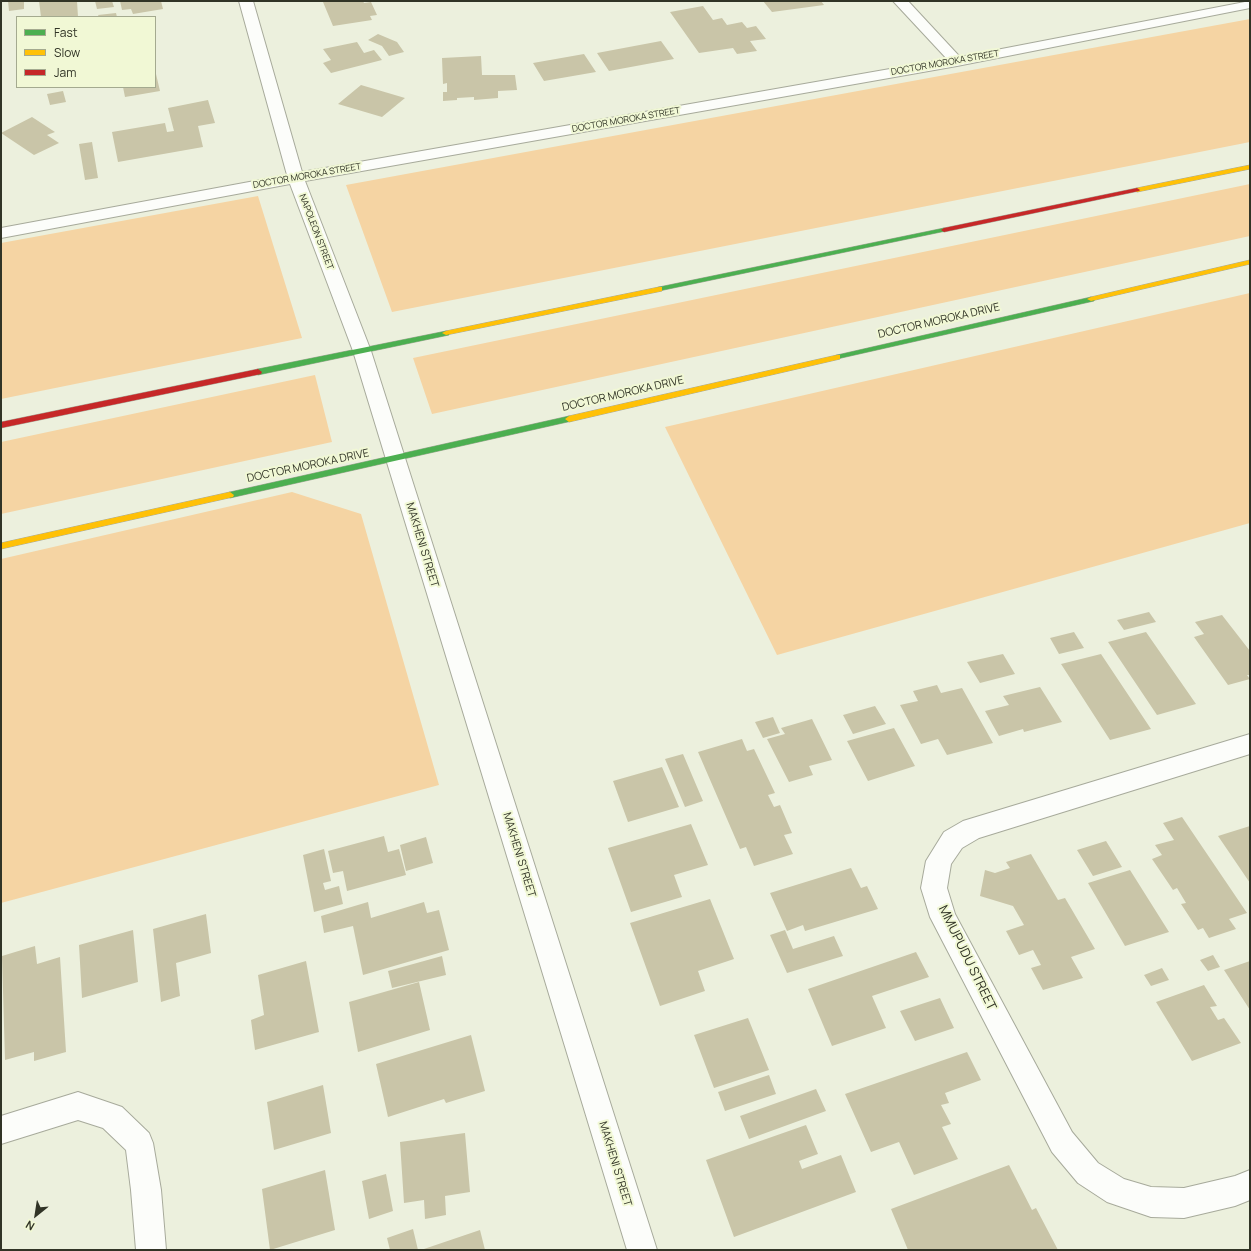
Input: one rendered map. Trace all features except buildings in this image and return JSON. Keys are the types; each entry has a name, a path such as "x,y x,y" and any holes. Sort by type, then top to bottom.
{"street":[{"name":"NAPOLEON STREET","path":"246,1 296,178 362,351 395,460"},
{"path":"900,1 957,62"},
{"name":"DOCTOR MOROKA STREET","path":"1,233 296,178 957,62 1250,4"},
{"path":"1,425 1250,167"},
{"name":"DOCTOR MOROKA DRIVE","path":"1,546 395,460 1250,262"},
{"name":"MAKHENI STREET","path":"395,460 642,1250"},
{"name":"MMUPUDU STREET","path":"1250,744 972,829 953,840 939,861 934,888 943,917 1062,1142 1088,1173 1117,1192 1151,1202 1184,1203 1250,1185"},
{"path":"1,1130 78,1106 112,1117 139,1144 146,1190 151,1250"}],"shaded area":[{"path":"1250,19 1250,142 392,312 346,185"},
{"path":"1250,184 1250,236 432,414 413,358"},
{"path":"258,196 302,338 1,399 1,243"},
{"path":"1250,293 1250,523 777,655 665,427"},
{"path":"315,375 332,442 1,514 1,442"},
{"path":"292,492 361,514 439,785 1,903 1,559"}],"traffic: fast":[{"path":"659,289 944,230"},
{"path":"837,357 1091,299"},
{"path":"258,372 446,333"},
{"path":"230,495 569,419"}],"traffic: slow":[{"path":"1137,190 1250,167"},
{"path":"1091,299 1250,262"},
{"path":"446,333 659,289"},
{"path":"569,419 837,357"},
{"path":"1,546 230,495"}],"traffic: jam":[{"path":"944,230 1137,190"},
{"path":"1,425 258,372"}]}
